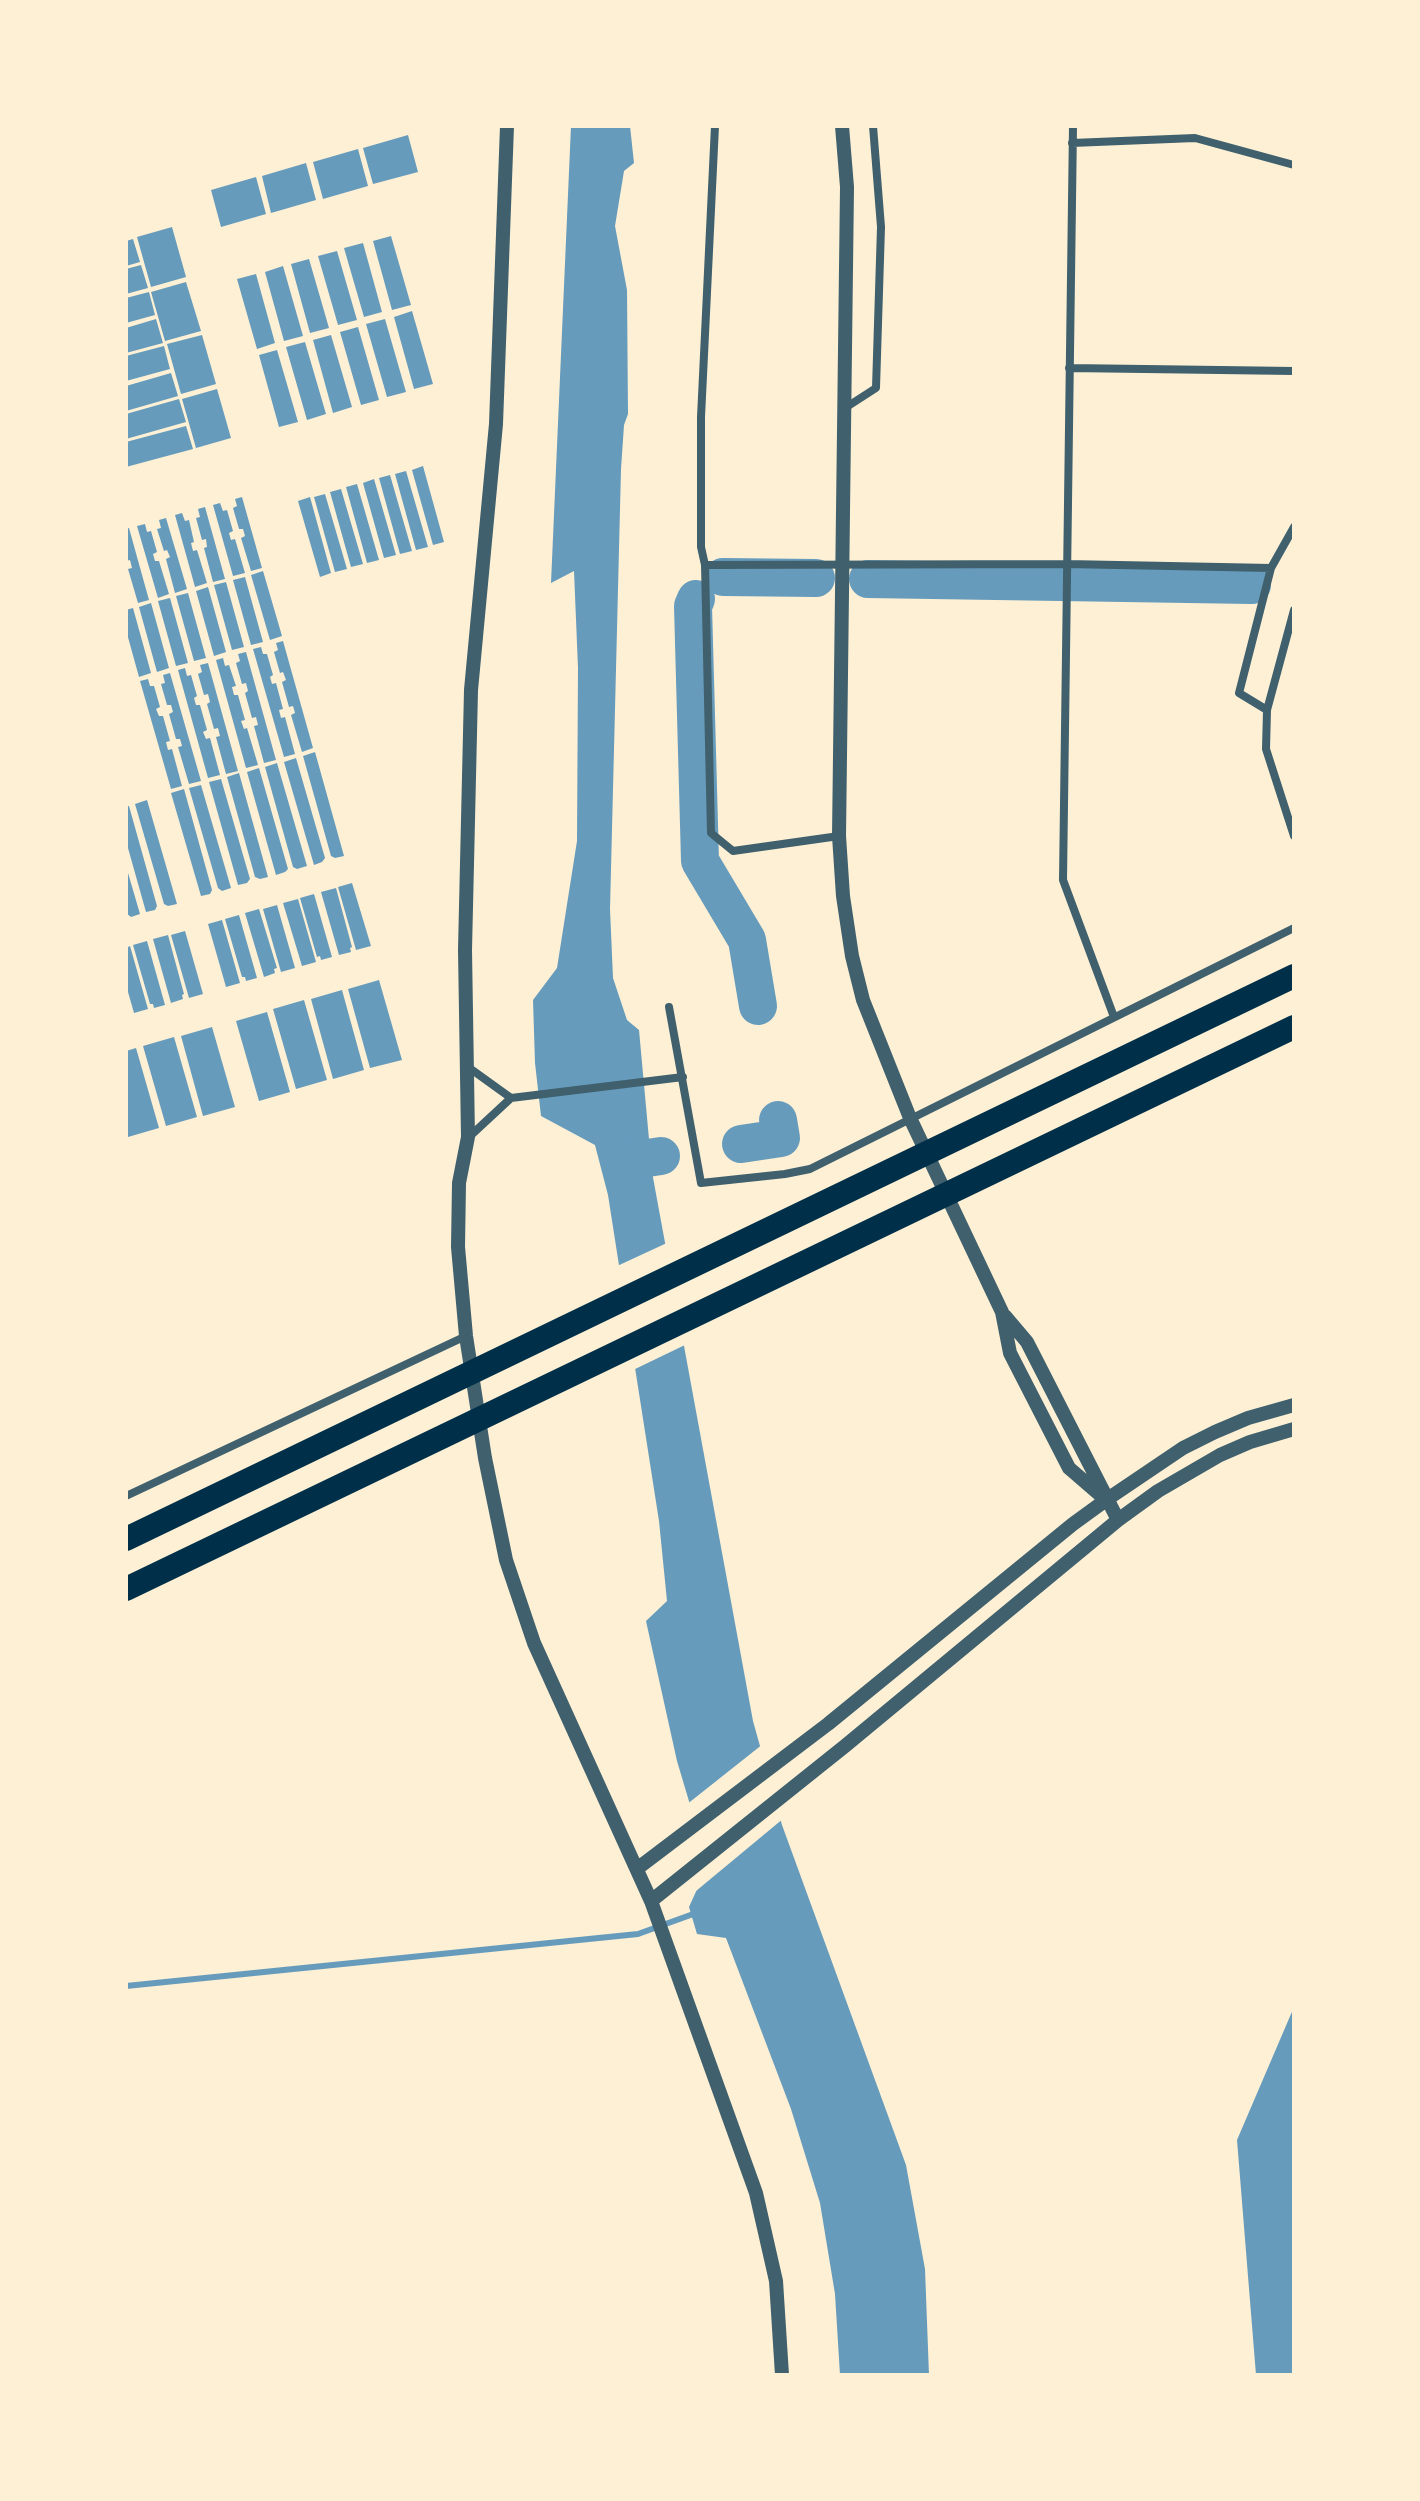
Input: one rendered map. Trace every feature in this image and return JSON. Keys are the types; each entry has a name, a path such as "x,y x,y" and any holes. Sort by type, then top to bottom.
{"highway":[{"path":"126,1539 1294,976"},
{"path":"126,1589 1294,1027"}],"street":[{"path":"507,126 496,424 471,690 465,950 468,1137 459,1183 458,1247 466,1336 485,1458 506,1560 534,1643 651,1901 731,2120 765,2225 779,2310 782,2375"},
{"path":"715,126 701,417 701,547 705,565 711,833 733,851 839,836"},
{"path":"842,126 847,187 839,836 843,896 852,956 863,1000 910,1118 1002,1312 1027,1342 1118,1520"},
{"path":"843,409 876,388 881,227 873,126"},
{"path":"1073,126 1063,880 1114,1017"},
{"path":"1072,143 1195,138 1294,165"},
{"path":"1069,368 1294,371"},
{"path":"1267,710 1239,693 1271,568 1294,527"},
{"path":"705,565 1067,564 1271,568"},
{"path":"1294,610 1267,710 1266,749 1294,836"},
{"path":"669,1007 701,1183 785,1174 810,1169 1294,928"},
{"path":"467,1067 511,1098"},
{"path":"468,1137 511,1098 683,1077"},
{"path":"126,1496 466,1336"},
{"path":"638,1868 828,1724 1106,1500 1183,1448 1248,1418 1294,1405"},
{"path":"651,1901 845,1746 1118,1520 1195,1468 1250,1442 1294,1429"},
{"path":"828,1724 845,1746"}],"water":[{"path":"571,126 630,126 634,163 624,171 615,226 627,290 628,414 624,425 621,469 610,909 613,978 627,1020 639,1030 652,1172 753,1721 782,1825 906,2165 925,2269 929,2375 840,2375 835,2294 820,2203 791,2109 726,1938 697,1934 689,1907 708,1865 677,1761 646,1621 667,1601 659,1521 608,1195 595,1145 541,1116 533,1000 557,968 577,841 578,668 574,571 551,583"},
{"path":"408,135 418,172 373,184 363,148"},
{"path":"358,149 368,186 323,199 313,162"},
{"path":"306,163 316,200 271,213 262,176"},
{"path":"256,177 266,214 221,227 211,190"},
{"path":"172,227 186,277 151,287 137,237"},
{"path":"391,236 411,305 392,310 373,241"},
{"path":"133,239 140,262 126,266 126,241"},
{"path":"363,243 382,312 364,317 344,248"},
{"path":"337,251 357,320 338,325 318,256"},
{"path":"309,259 329,328 310,333 291,264"},
{"path":"141,265 148,288 126,294 126,269"},
{"path":"283,266 303,336 284,341 265,272"},
{"path":"256,274 275,343 257,349 237,279"},
{"path":"186,282 201,331 165,341 151,292"},
{"path":"149,292 155,315 126,323 126,298"},
{"path":"412,311 433,384 414,389 394,317"},
{"path":"156,319 163,343 126,353 126,328"},
{"path":"385,319 406,392 387,397 366,324"},
{"path":"358,327 379,400 361,405 340,332"},
{"path":"202,335 216,384 181,394 167,344"},
{"path":"331,335 352,407 333,413 313,340"},
{"path":"305,342 326,414 307,420 286,347"},
{"path":"164,346 170,369 126,381 126,356"},
{"path":"277,350 298,422 279,427 259,355"},
{"path":"171,373 178,396 126,411 126,386"},
{"path":"217,389 231,438 196,448 182,399"},
{"path":"179,399 186,422 126,439 126,414"},
{"path":"186,426 193,449 126,467 126,442"},
{"path":"423,466 444,542 433,545 412,470"},
{"path":"406,471 428,547 416,550 395,474"},
{"path":"390,475 412,551 400,554 379,478"},
{"path":"374,479 396,555 384,558 363,483"},
{"path":"357,484 379,560 367,563 346,487"},
{"path":"341,489 363,564 351,567 330,492"},
{"path":"325,494 347,569 335,572 314,497"},
{"path":"242,497 262,568 251,571 241,538 245,536 243,529 239,529 233,508 237,506 235,499"},
{"path":"310,497 331,573 320,577 298,501"},
{"path":"220,503 223,511 227,510 233,531 229,533 231,540 235,539 245,573 233,576 213,505"},
{"path":"205,507 225,579 213,582 204,548 207,547 206,539 202,540 196,518 200,517 198,509"},
{"path":"182,513 185,521 189,520 193,551 197,550 207,583 195,587 175,515"},
{"path":"166,518 187,589 175,593 166,559 170,557 167,550 164,551 157,529 161,528 159,520"},
{"path":"145,524 147,532 151,531 157,552 153,554 155,561 159,561 169,594 158,598 137,526"},
{"path":"129,528 149,600 138,603 128,569 132,568 130,560 126,561 126,529"},
{"path":"263,571 282,636 270,640 251,575"},
{"path":"245,577 263,642 251,645 233,580"},
{"path":"226,582 244,647 232,650 214,585"},
{"path":"208,587 226,652 214,656 196,591"},
{"path":"188,593 206,658 194,661 176,596"},
{"path":"170,598 188,663 176,666 158,601"},
{"path":"151,603 169,668 157,672 139,607"},
{"path":"133,608 151,673 139,677 126,630 126,610"},
{"path":"283,641 313,748 302,752 291,715 295,713 293,706 289,707 282,682 286,680 283,672 280,673 274,652 278,650 276,643"},
{"path":"261,647 263,654 267,654 273,675 270,677 272,684 276,683 283,709 279,710 281,718 285,717 295,754 284,757 253,649"},
{"path":"246,652 276,760 264,763 254,726 258,725 256,717 252,718 245,693 248,691 246,683 242,684 236,663 240,661 238,654"},
{"path":"223,658 225,666 229,665 236,686 232,687 234,695 238,695 245,720 241,721 244,729 247,728 258,765 246,768 216,660"},
{"path":"208,663 238,771 226,774 216,737 220,736 218,728 214,729 207,704 210,702 208,694 204,695 198,674 202,672 200,665"},
{"path":"185,668 187,676 191,675 197,696 194,698 196,705 200,705 207,730 203,732 206,739 210,738 220,775 208,778 178,670"},
{"path":"170,673 201,781 189,784 178,747 182,746 180,739 176,739 169,714 173,712 171,705 167,705 161,684 165,683 163,675"},
{"path":"148,679 150,686 154,686 160,707 156,709 159,716 163,716 170,741 166,742 168,750 172,749 182,786 171,789 140,681"},
{"path":"315,752 344,856 331,856 303,756"},
{"path":"296,758 325,858 314,865 284,762"},
{"path":"277,763 307,866 297,869 293,867 265,767"},
{"path":"259,768 288,869 276,875 247,772"},
{"path":"239,773 268,877 260,879 255,877 227,777"},
{"path":"221,779 250,879 238,885 209,782"},
{"path":"201,785 231,888 222,891 218,888 189,788"},
{"path":"184,789 212,890 210,894 201,896 171,793"},
{"path":"147,800 177,904 164,904 135,804"},
{"path":"126,806 129,806 157,906 155,910 146,912 126,841"},
{"path":"126,866 140,914 131,917 126,913"},
{"path":"352,883 371,946 356,950 338,887"},
{"path":"336,888 352,947 351,952 339,955 321,892"},
{"path":"314,894 332,957 321,960 320,956 317,957 300,898"},
{"path":"298,899 316,962 302,966 283,903"},
{"path":"277,905 295,968 281,972 263,909"},
{"path":"259,909 277,968 274,969 275,973 264,977 245,913"},
{"path":"239,915 257,978 246,981 242,977 225,919"},
{"path":"222,920 240,983 226,987 208,924"},
{"path":"185,931 203,994 189,998 171,935"},
{"path":"168,935 184,994 183,999 171,1003 153,939"},
{"path":"147,941 165,1005 154,1008 150,1004 133,945"},
{"path":"130,946 148,1009 134,1013 126,985 126,948"},
{"path":"379,980 402,1060 370,1068 348,989"},
{"path":"342,990 364,1070 333,1079 311,999"},
{"path":"304,1000 327,1080 296,1089 273,1009"},
{"path":"267,1012 290,1092 259,1101 236,1021"},
{"path":"212,1027 235,1107 203,1116 181,1036"},
{"path":"174,1037 197,1117 166,1126 143,1046"},
{"path":"136,1048 159,1128 128,1137 126,1051"},
{"path":"1294,2007 1294,2375 1256,2375 1237,2140"}],"pier":[{"path":"669,1242 687,1344 631,1371 615,1267"},
{"path":"763,1744 784,1818 690,1896 704,1865 686,1805"}],"waterway":[{"path":"723,577 816,578"},
{"path":"868,579 1252,585"},
{"path":"696,599 693,606 700,861 747,940 758,1006"},
{"path":"741,1144 781,1138 778,1120"},
{"path":"627,1161 661,1156"},
{"path":"126,1986 638,1934 696,1913"}]}
